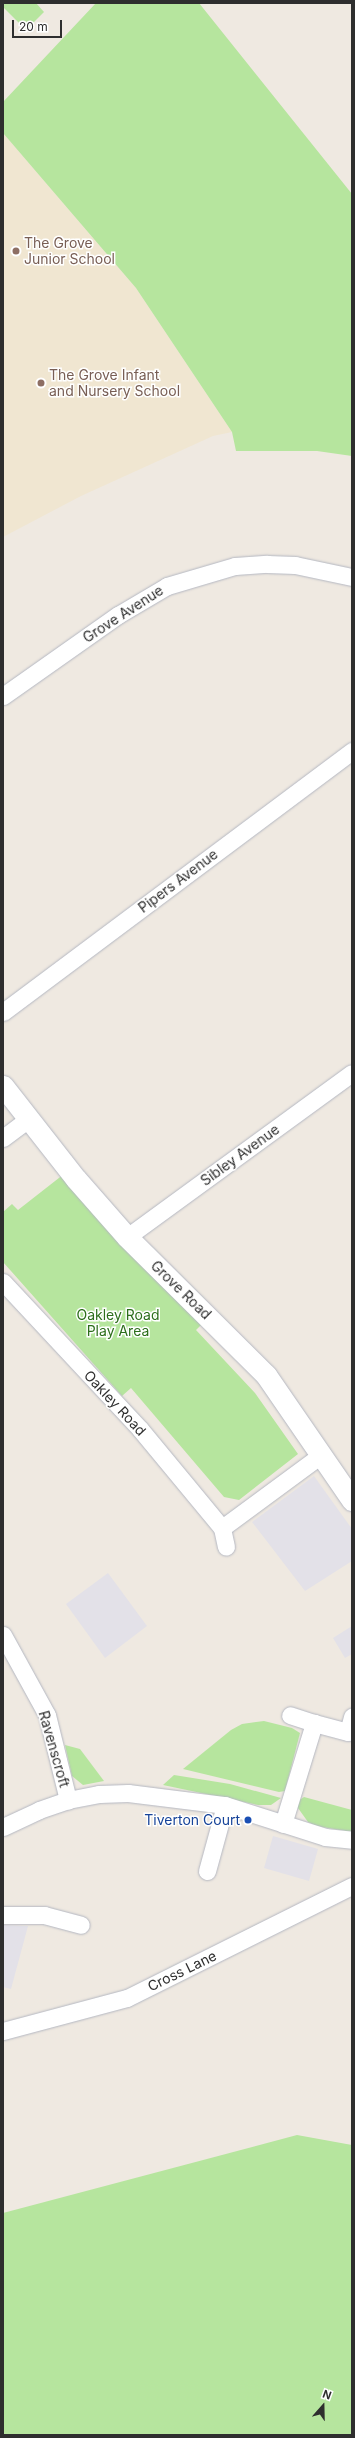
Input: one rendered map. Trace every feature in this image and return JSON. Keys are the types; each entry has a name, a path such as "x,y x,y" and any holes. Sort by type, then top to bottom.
{"street":[{"name":"Grove Avenue","path":"3,696 118,615 167,586 235,566 267,564 295,565 352,577"},
{"name":"Pipers Avenue","path":"3,1012 352,751"},
{"name":"Sibley Avenue","path":"128,1237 352,1073"},
{"name":"Grove Road","path":"3,1086 28,1119 128,1237 266,1375 352,1500"},
{"path":"3,1138 28,1119"},
{"name":"Oakley Road","path":"3,1282 140,1429 222,1528 226,1547"},
{"path":"222,1528 321,1455"},
{"name":"Ravenscroft","path":"3,1635 47,1715 68,1800"},
{"path":"290,1715 348,1732 352,1717"},
{"path":"283,1824 314,1723"},
{"path":"3,1827 39,1810 68,1800 99,1794 128,1793 225,1805 325,1837 352,1840"},
{"path":"207,1871 225,1805"},
{"name":"Cross Lane","path":"3,2031 128,1998 352,1886"},
{"path":"3,1915 44,1915 81,1925"}],"shaded area":[{"path":"3,133 136,288 232,432 213,436 81,496 3,537"},
{"path":"314,1476 352,1529 352,1561 305,1591 252,1522"},
{"path":"108,1573 147,1626 105,1658 66,1604"},
{"path":"352,1626 352,1654 345,1658 333,1638"},
{"path":"273,1836 318,1849 309,1881 264,1868"},
{"path":"3,1925 28,1926 11,1989 3,1987"}],"green space":[{"path":"3,3 36,3 44,12 26,30 3,7"},
{"path":"96,3 199,3 352,194 352,456 317,451 236,451 232,432 136,288 3,133 3,102"},
{"name":"Oakley Road Play Area","path":"64,1174 202,1324 196,1330 255,1393 298,1454 239,1500 224,1497 131,1388 122,1396 3,1262 3,1212 12,1204 18,1210"},
{"path":"264,1721 292,1728 300,1733 285,1791 279,1792 183,1769 231,1730 242,1724"},
{"path":"65,1745 80,1749 104,1781 83,1785 72,1776"},
{"path":"174,1775 230,1784 281,1798 271,1805 258,1805 163,1785"},
{"path":"304,1797 352,1810 352,1832 316,1826 308,1822 298,1808 298,1801"},
{"path":"297,2135 352,2145 352,2435 3,2435 3,2213"}],"place":[{"name":"The Grove Junior School","path":"16,251"},
{"name":"The Grove Infant and Nursery School","path":"41,383"},
{"name":"Tiverton Court","path":"248,1820"}]}
